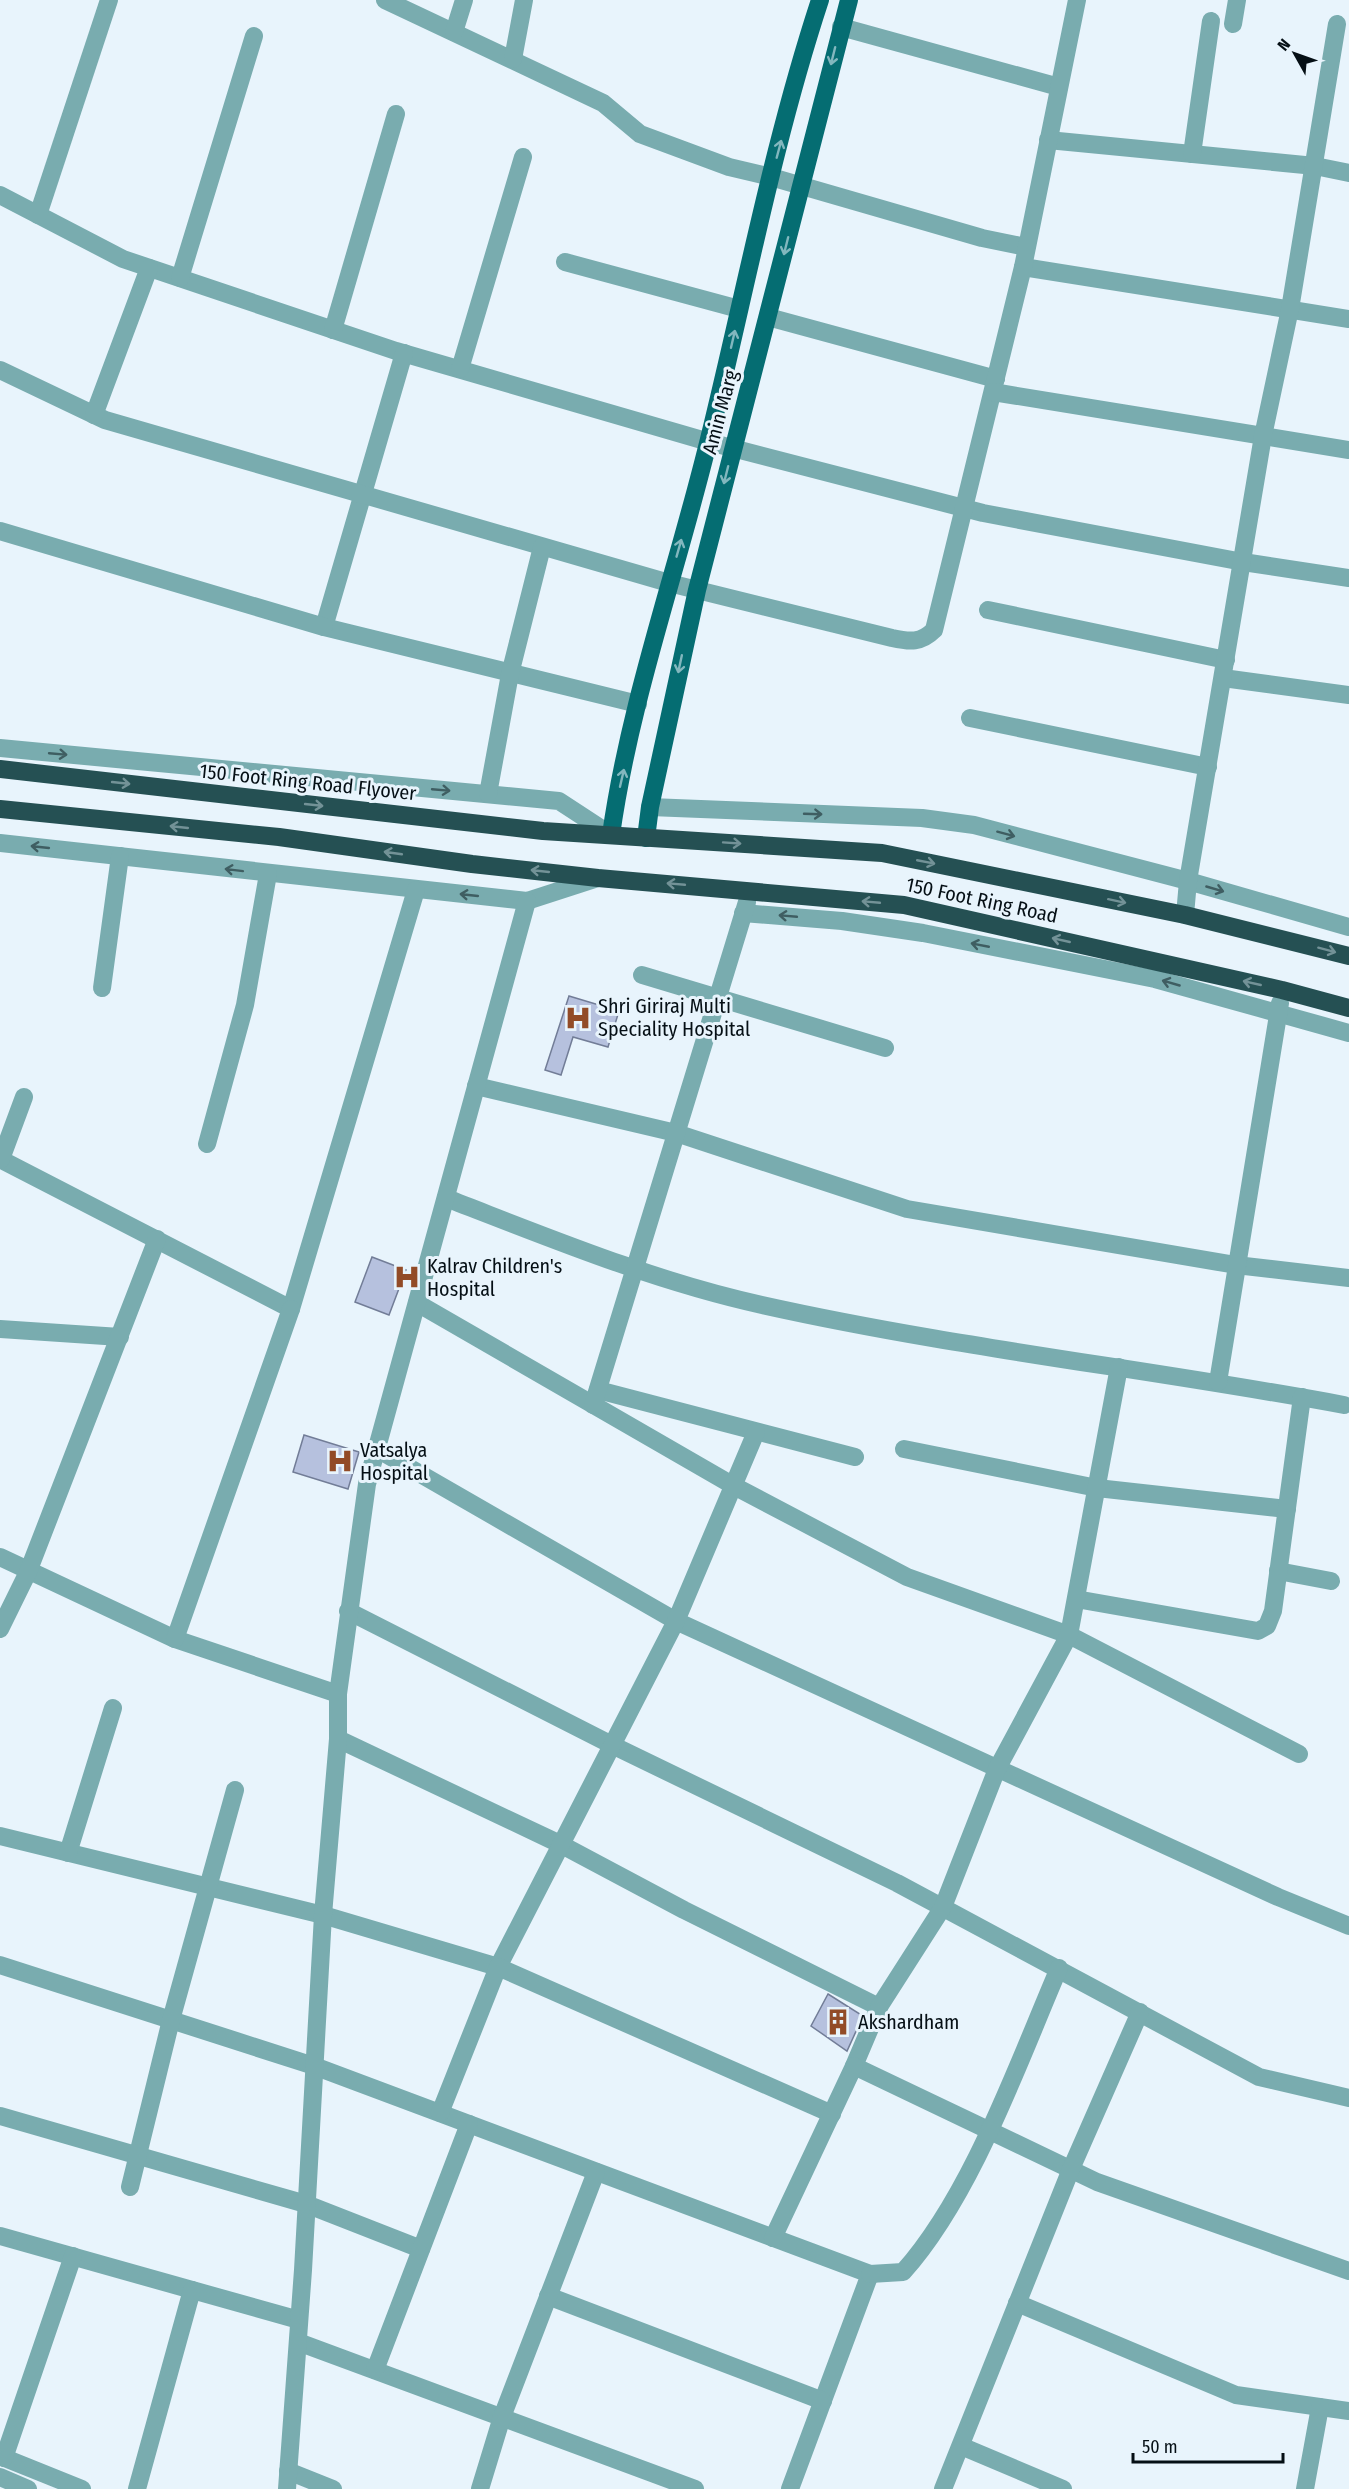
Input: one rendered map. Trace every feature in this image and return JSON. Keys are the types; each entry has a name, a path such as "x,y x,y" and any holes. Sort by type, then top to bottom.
{"highway":[{"name":"150 Foot Ring Road Flyover","path":"0,769 485,825 611,835"},
{"path":"0,809 279,837 472,864 598,878"},
{"name":"150 Foot Ring Road","path":"611,835 882,853 1185,915 1349,956"},
{"name":"150 Foot Ring Road","path":"598,878 904,905 1282,990 1349,1008"}],"main road":[{"name":"Amin Marg","path":"611,835 638,704 709,442 771,177 820,0"},
{"name":"Amin Marg","path":"646,837 650,807 697,590 849,0"}],"street":[{"path":"38,215 109,0"},
{"path":"385,0 603,103 640,134 729,167 801,185 982,238 1026,247"},
{"path":"454,32 464,0"},
{"path":"513,59 524,0"},
{"path":"0,370 94,415 542,547 669,583 892,638 912,642 926,638 934,630 1023,267 1077,0"},
{"path":"1233,24 1237,0"},
{"path":"1192,154 1211,21"},
{"path":"1185,915 1188,881 1263,436 1290,309 1337,24"},
{"path":"841,27 1059,87"},
{"path":"180,278 254,36"},
{"path":"333,330 396,114"},
{"path":"1048,140 1315,166 1349,173"},
{"path":"460,369 523,157"},
{"path":"0,195 123,259 404,353 709,442 965,509 1243,561 1349,578"},
{"path":"565,262 739,309"},
{"path":"1023,267 1349,319"},
{"path":"94,415 149,268"},
{"path":"768,317 995,385 1349,450"},
{"path":"324,627 404,353"},
{"path":"0,531 324,627 638,704"},
{"path":"488,794 510,674 542,547"},
{"path":"988,610 1224,669 1349,695"},
{"path":"970,718 1208,767"},
{"path":"0,748 560,801 611,835"},
{"path":"650,807 922,818 974,825 1188,881 1349,927"},
{"path":"0,843 527,901 598,878"},
{"path":"102,988 120,856"},
{"path":"207,1144 245,1005 268,874"},
{"path":"175,1639 291,1309 416,890"},
{"path":"596,1397 750,891"},
{"path":"333,2489 287,2480 298,2342 323,1915 338,1739 338,1694 348,1611 367,1484 527,901"},
{"path":"743,913 842,921 923,933 1155,979 1349,1033"},
{"path":"642,975 885,1048"},
{"path":"1218,1382 1282,990"},
{"path":"476,1086 676,1132 907,1209 1236,1265 1349,1278"},
{"path":"24,1097 1,1159 291,1309"},
{"path":"446,1198 634,1270 762,1305 1003,1349 1218,1382 1344,1405"},
{"path":"0,1629 28,1572 156,1239"},
{"path":"417,1303 596,1397 734,1486 907,1577 1069,1635 1299,1754"},
{"path":"0,1329 120,1337"},
{"path":"774,2238 879,2007 943,1907 997,1769 1069,1635 1119,1367"},
{"path":"596,1397 756,1432 855,1457"},
{"path":"1076,1599 1258,1631 1267,1626 1273,1611 1302,1397"},
{"path":"440,2113 498,1967 676,1621 756,1432"},
{"path":"377,1449 676,1621 1278,1897 1349,1926"},
{"path":"904,1449 1097,1488 1287,1509"},
{"path":"0,1557 175,1639 338,1694"},
{"path":"1278,1570 1331,1581"},
{"path":"348,1611 612,1745 943,1907 1259,2077 1349,2098"},
{"path":"68,1853 113,1708"},
{"path":"338,1739 560,1844 684,1911 879,2007"},
{"path":"130,2187 171,2020 235,1790"},
{"path":"0,1836 323,1915 498,1967 832,2114"},
{"path":"0,1965 314,2066 870,2274 891,2275 903,2272 910,2264 949,2208 988,2130 1059,1968"},
{"path":"944,2489 1071,2169 1140,2012"},
{"path":"854,2066 1097,2182 1349,2271"},
{"path":"0,2116 306,2204 421,2249"},
{"path":"375,2370 469,2124"},
{"path":"480,2489 502,2417 596,2172"},
{"path":"0,2236 299,2320"},
{"path":"73,2256 2,2457 82,2489"},
{"path":"790,2489 870,2274"},
{"path":"136,2489 192,2290"},
{"path":"548,2296 823,2402"},
{"path":"1017,2303 1236,2395 1349,2411"},
{"path":"298,2342 695,2489"},
{"path":"1305,2489 1320,2407"},
{"path":"961,2446 1063,2489"},
{"path":"0,2477 28,2489"}],"building":[{"path":"569,996 619,1011 608,1047 573,1037 561,1075 545,1070"},
{"path":"372,1257 406,1270 389,1315 355,1302"},
{"path":"304,1435 359,1452 348,1489 293,1472"},
{"name":"Akshardham","path":"828,1994 863,2016 847,2051 811,2026"}],"place":[{"name":"Shri Giriraj Multi Speciality Hospital","path":"578,1018"},
{"name":"Kalrav Children's Hospital","path":"407,1277"},
{"name":"Vatsalya Hospital","path":"340,1461"},
{"name":"Akshardham","path":"838,2022"}]}
